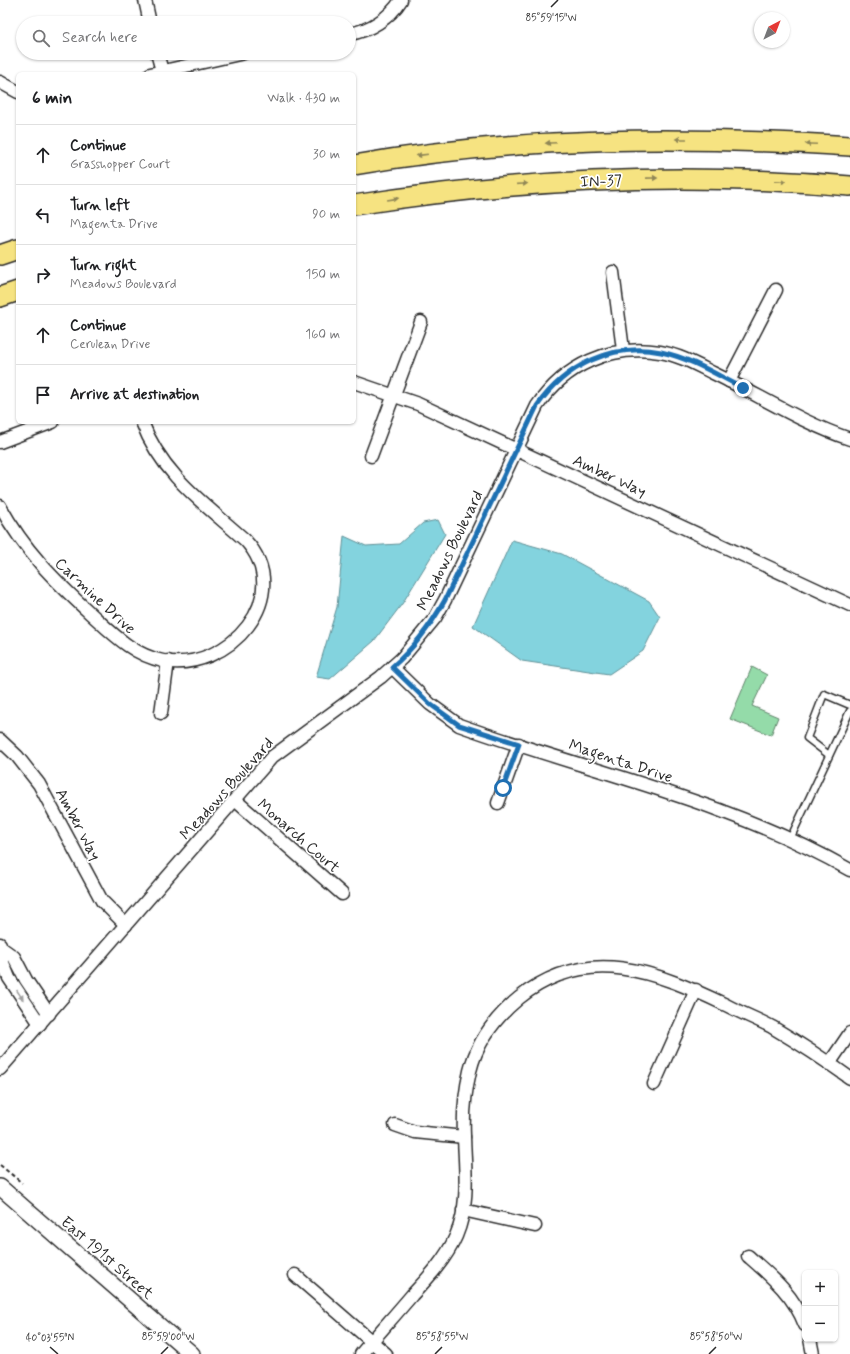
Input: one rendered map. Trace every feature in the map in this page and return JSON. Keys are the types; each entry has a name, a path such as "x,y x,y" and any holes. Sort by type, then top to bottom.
{"highway":[{"path":"356,165 465,150 586,141 714,139 850,146"},
{"name":"IN-37","path":"356,205 447,192 570,181 716,178 850,186"},
{"path":"0,255 16,250"},
{"path":"0,297 16,292"}],"street":[{"path":"145,0 148,16"},
{"path":"356,32 380,22 401,0"},
{"path":"157,60 156,72 212,60"},
{"path":"0,82 16,91"},
{"path":"613,272 623,350"},
{"path":"729,381 776,290"},
{"path":"371,456 421,322"},
{"name":"Meadows Boulevard","path":"0,1069 272,757 392,667 420,639 435,618 537,406 553,385 577,367 605,354 623,350 661,352 690,362 824,429 850,439"},
{"name":"Amber Way","path":"356,383 418,404 850,605"},
{"path":"0,442 48,424"},
{"name":"Carmine Drive","path":"0,506 14,532 56,583 122,643 150,658 168,661 190,661 206,658 223,650 235,640 253,618 259,606 262,594 263,571 259,560 250,545 168,469 154,448 143,424"},
{"path":"161,713 168,661"},
{"name":"Magenta Drive","path":"392,667 430,704 459,725 694,800 790,839 850,870"},
{"name":"Amber Way","path":"0,740 17,756 39,784 102,901 126,925"},
{"path":"498,803 519,744"},
{"name":"Monarch Court","path":"235,800 342,894"},
{"path":"0,946 14,957 26,980 49,1014"},
{"path":"0,946 3,963 9,978 40,1024"},
{"path":"361,1354 443,1259 455,1238 463,1210 466,1184 464,1137 465,1095 470,1069 478,1048 486,1034 508,1008 540,984 560,975 579,970 605,967 629,968 656,975 696,990 771,1027 850,1078"},
{"path":"654,1084 696,990"},
{"path":"829,1064 850,1033"},
{"path":"395,1125 415,1132 464,1137"},
{"name":"East 191st Street","path":"0,1187 192,1354"},
{"path":"463,1210 534,1226"},
{"path":"748,1256 789,1295 802,1315"},
{"path":"295,1275 386,1354"},
{"path":"811,1342 813,1354"}],"lane":[{"path":"829,755 807,738 824,694 850,705"},
{"path":"790,839 850,712"}],"path":[{"path":"0,1165 22,1183"}],"green space":[{"path":"752,667 767,675 752,706 778,717 771,735 730,719"}],"water":[{"path":"438,520 445,534 402,604 374,641 330,679 316,677 337,607 344,536 366,546 399,544 423,523"},
{"path":"512,540 562,554 649,601 660,617 643,651 609,674 522,661 473,626"}],"route":[{"path":"503,788 519,744 459,725 443,715 430,704 392,667 420,639 435,618 445,600 537,406 553,385 577,367 605,354 623,350 661,352 674,356 690,362 743,388"}]}
